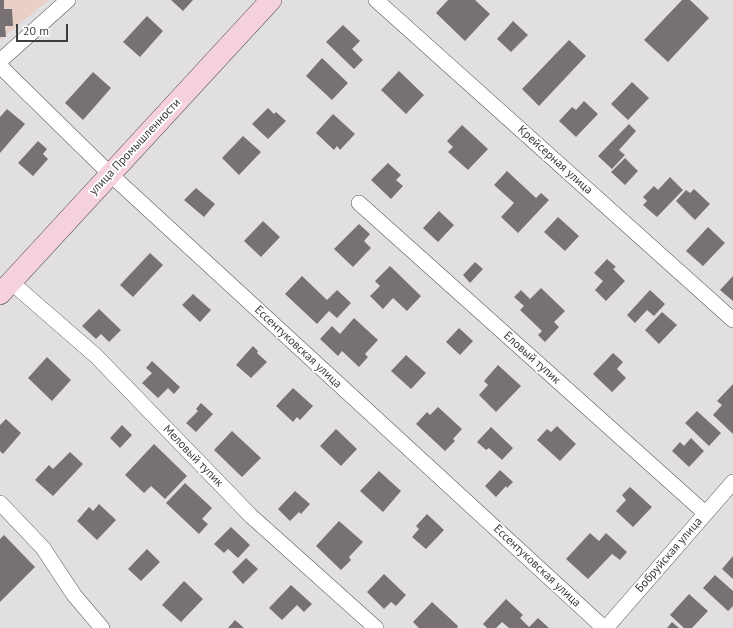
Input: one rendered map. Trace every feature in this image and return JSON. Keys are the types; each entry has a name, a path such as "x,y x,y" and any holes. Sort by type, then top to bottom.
{"main road":[{"name":"улица Промышленности","path":"5,288 271,0"}],"street":[{"path":"0,61 68,0"},
{"name":"Крейсерная улица","path":"376,0 733,320"},
{"name":"Ессентуковская улица","path":"0,61 1,67 110,174 605,628"},
{"name":"Еловый тупик","path":"359,203 705,513"},
{"name":"Меловый тупик","path":"5,288 96,356 251,516 376,628"},
{"name":"Бобруйская улица","path":"605,628 733,482"},
{"path":"0,503 43,548 74,595 102,628"}],"shaded area":[{"path":"0,0 49,0 0,40"}],"building":[{"path":"0,0 4,0 4,9 12,9 13,26 5,26 6,37 0,37"},
{"path":"171,0 193,0 183,11"},
{"path":"448,0 475,0 490,14 465,41 436,13"},
{"path":"682,0 690,0 709,18 668,62 644,40"},
{"path":"147,16 163,31 140,57 123,42"},
{"path":"513,21 528,35 511,52 497,39"},
{"path":"343,25 360,41 352,49 363,60 354,69 326,42"},
{"path":"569,40 586,56 539,106 522,89"},
{"path":"322,58 348,83 332,100 306,76"},
{"path":"399,71 424,95 406,114 381,90"},
{"path":"93,72 111,88 83,120 65,103"},
{"path":"632,82 649,98 628,120 611,104"},
{"path":"584,101 598,114 576,137 559,121 572,107 576,110"},
{"path":"268,108 274,114 276,112 286,121 268,139 252,124"},
{"path":"7,109 25,124 0,153 0,117"},
{"path":"333,114 355,134 340,150 337,146 334,150 316,133"},
{"path":"629,124 636,131 619,150 625,155 612,169 598,156"},
{"path":"462,125 488,149 468,170 448,152 453,147 447,141"},
{"path":"243,136 261,152 239,175 222,158"},
{"path":"38,141 47,149 43,154 48,159 33,176 18,163"},
{"path":"625,158 638,171 625,185 611,172"},
{"path":"388,163 401,175 396,180 403,186 391,199 371,180"},
{"path":"507,171 536,198 541,193 549,200 518,233 501,217 514,203 494,185"},
{"path":"670,177 683,190 657,217 643,205 647,201 643,197 654,186 658,190"},
{"path":"196,188 215,204 204,217 184,200"},
{"path":"694,189 710,204 695,220 676,201 686,190 690,193"},
{"path":"439,211 454,225 438,242 423,228"},
{"path":"558,217 579,236 565,251 544,232"},
{"path":"263,221 280,237 261,257 244,241"},
{"path":"359,224 370,234 364,241 371,248 353,267 334,249"},
{"path":"708,227 725,243 703,266 686,251"},
{"path":"150,253 163,265 133,297 120,285"},
{"path":"607,259 616,267 613,269 625,281 606,301 595,290 603,281 594,273"},
{"path":"475,262 483,269 470,283 463,275"},
{"path":"390,266 421,296 407,311 393,298 383,309 370,296 380,286 375,281"},
{"path":"302,276 327,300 337,290 351,303 337,318 329,311 317,324 285,294"},
{"path":"733,276 733,301 720,290"},
{"path":"541,288 565,311 554,322 559,327 545,342 538,335 542,331 520,310 524,306 514,297 521,290 530,299"},
{"path":"650,290 665,304 654,316 647,310 635,323 627,315"},
{"path":"193,294 211,310 200,322 182,305"},
{"path":"99,309 121,330 109,342 101,334 96,339 82,326"},
{"path":"662,312 677,325 659,344 645,330"},
{"path":"354,318 378,340 365,354 368,357 359,367 342,351 338,356 320,339 332,326 340,334"},
{"path":"459,328 473,341 460,355 446,342"},
{"path":"253,346 258,351 257,353 267,362 251,378 236,365"},
{"path":"613,353 623,362 617,369 626,378 612,392 593,374"},
{"path":"406,355 426,373 411,389 391,371"},
{"path":"47,357 71,380 52,401 28,378"},
{"path":"152,361 180,387 174,394 168,388 158,398 142,383 152,373 146,368"},
{"path":"498,365 521,386 496,412 479,395 488,385 484,381"},
{"path":"733,384 733,434 713,415 722,405 717,401"},
{"path":"293,388 313,406 300,420 297,417 293,422 276,406"},
{"path":"201,403 213,414 196,432 186,423 198,411 196,409"},
{"path":"438,407 462,429 453,439 455,441 445,451 416,424 427,412 430,415"},
{"path":"697,411 721,433 709,446 685,423"},
{"path":"6,419 21,433 3,454 0,451 0,425"},
{"path":"122,425 132,435 120,448 110,438"},
{"path":"557,426 576,444 560,461 537,440 547,429 551,432"},
{"path":"491,427 513,448 502,460 489,448 486,450 477,442"},
{"path":"336,429 357,449 341,466 320,446"},
{"path":"232,431 261,458 242,477 214,450"},
{"path":"691,438 704,451 689,467 672,451 680,442 684,446"},
{"path":"154,444 187,476 165,499 151,486 144,493 125,475"},
{"path":"70,452 83,464 53,496 35,480 49,465 53,469"},
{"path":"500,470 513,482 507,488 506,486 496,497 485,486"},
{"path":"379,471 401,491 383,512 360,491"},
{"path":"185,483 212,508 202,519 208,524 199,534 166,503"},
{"path":"630,487 652,507 633,527 616,511 626,500 622,495"},
{"path":"295,491 310,504 301,514 299,512 290,521 278,509"},
{"path":"99,504 116,520 97,540 77,521 89,507 93,511"},
{"path":"427,514 444,530 426,549 412,537 419,529 416,526"},
{"path":"339,521 363,542 349,557 351,560 341,570 316,546"},
{"path":"231,527 250,545 238,558 228,549 224,553 214,544"},
{"path":"590,533 599,541 606,533 627,552 620,560 612,554 588,579 566,559"},
{"path":"4,535 35,567 0,602 0,539"},
{"path":"147,549 160,562 141,581 128,569"},
{"path":"733,556 733,579 722,569"},
{"path":"246,558 258,569 243,584 232,572"},
{"path":"384,574 406,595 396,606 391,602 384,609 367,592"},
{"path":"715,575 733,591 733,606 728,611 703,588"},
{"path":"184,581 203,599 181,622 162,605"},
{"path":"291,585 312,604 304,612 297,605 282,620 269,608"},
{"path":"689,594 708,611 692,628 684,628 670,615"},
{"path":"506,599 523,615 520,618 529,627 538,618 549,628 509,628 502,622 496,628 487,628 483,624"},
{"path":"432,602 458,626 457,628 419,628 413,622"},
{"path":"235,620 244,628 228,628"},
{"path":"672,622 679,628 667,628"}]}
